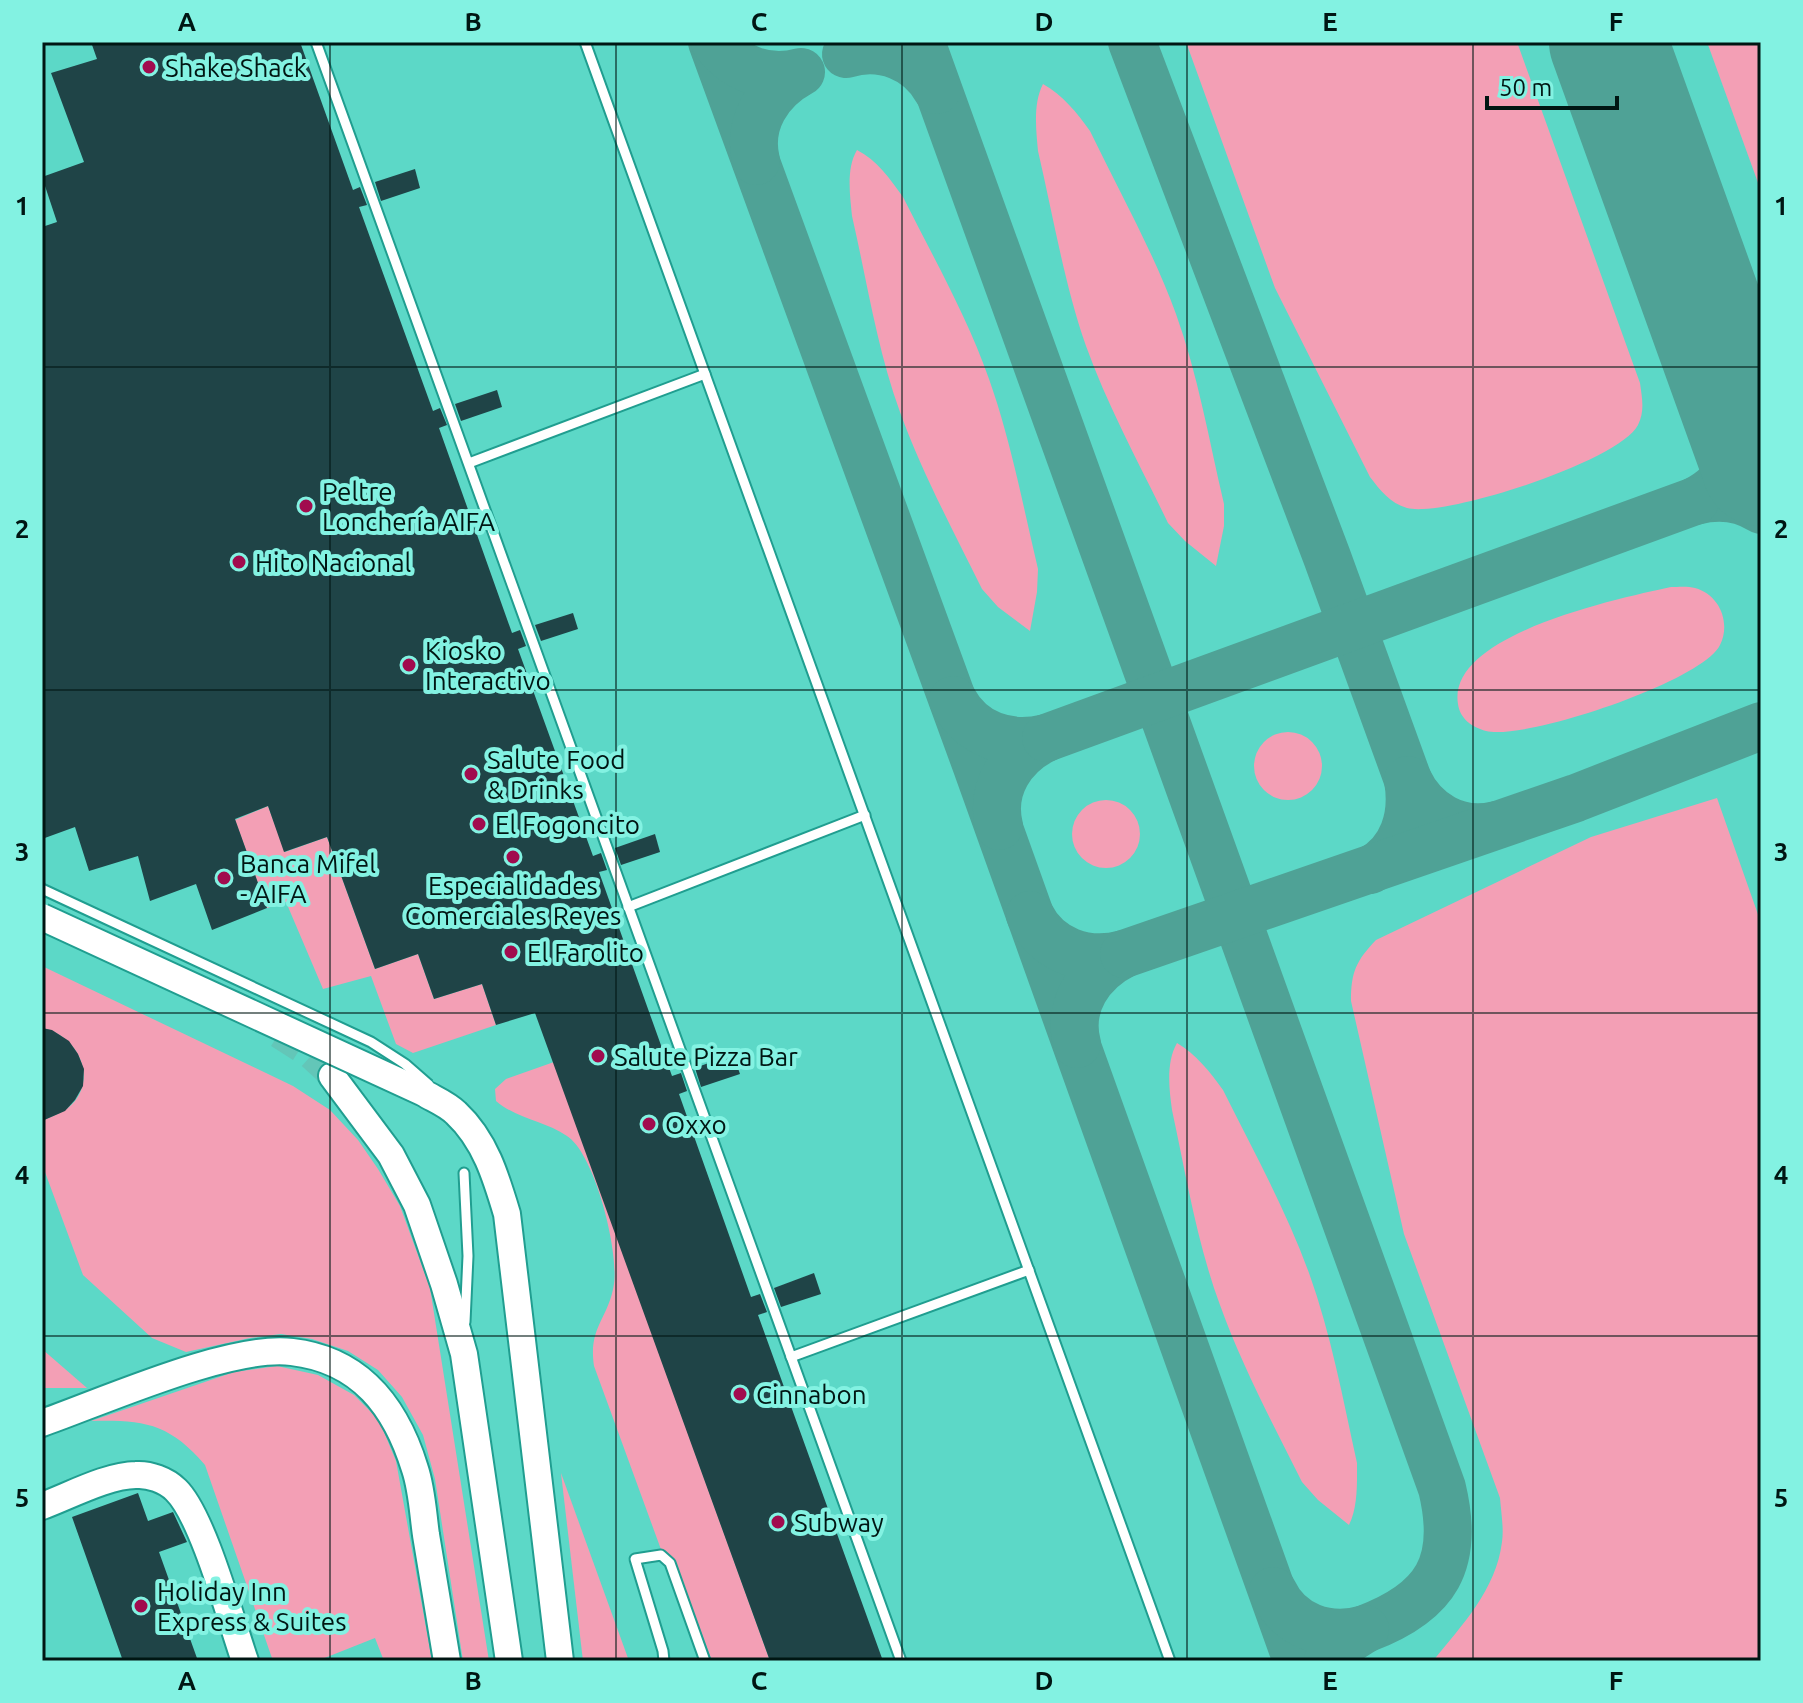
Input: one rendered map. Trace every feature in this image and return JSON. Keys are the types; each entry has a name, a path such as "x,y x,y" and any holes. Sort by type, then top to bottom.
{"main road":[{"path":"42,917 412,1087 454,1110 483,1148 496,1176 507,1214 560,1661"},
{"path":"332,1076 391,1155 417,1205 444,1284 464,1354 509,1661"},
{"path":"42,1423 182,1373 254,1354 290,1351 323,1359 354,1374 378,1395 398,1422 416,1472 447,1661"},
{"path":"42,1506 135,1475 154,1477 175,1488 190,1510 202,1538 245,1661"}],"lane":[{"path":"316,42 901,1661"},
{"path":"585,42 1170,1661"},
{"path":"469,463 705,374"},
{"path":"628,907 865,815"},
{"path":"42,889 371,1042 405,1064 454,1110"},
{"path":"464,1173 468,1256 464,1354"},
{"path":"791,1357 1029,1270"},
{"path":"664,1661 635,1559 661,1555 670,1563 705,1661"}],"shaded area":[{"path":"42,42 1761,42 1761,1661 42,1661"},
{"path":"1186,42 1517,42 1640,383 1642,410 1638,425 1600,455 1492,496 1427,509 1407,508 1390,499 1370,477 1275,288"},
{"path":"1707,42 1761,42 1761,191"},
{"path":"1043,84 1075,111 1090,131 1146,244 1176,314 1197,384 1224,504 1224,526 1216,566 1168,523 1114,414 1086,346 1065,273 1038,151 1036,108"},
{"path":"857,150 877,165 903,197 960,310 989,379 1010,450 1038,569 1030,631 998,607 982,589 928,479 900,412 879,339 852,216 850,174"},
{"path":"1671,587 1692,587 1704,592 1717,603 1724,619 1720,645 1707,659 1682,675 1611,705 1537,727 1507,732 1486,731 1472,725 1461,714 1458,704 1462,679 1479,658 1507,639 1578,610"},
{"path":"1295,732 1316,747 1322,766 1320,779 1312,790 1295,800 1281,800 1264,790 1256,779 1254,759 1264,742 1275,734"},
{"path":"1717,798 1761,923 1761,1661 1433,1661 1476,1606 1493,1576 1503,1537 1500,1498 1404,1234 1351,1001 1354,974 1359,961 1376,940 1591,837"},
{"path":"1113,800 1134,815 1140,834 1138,847 1130,858 1113,868 1099,868 1082,858 1074,847 1072,827 1082,810 1093,802"},
{"path":"268,806 285,852 327,837 375,969 418,954 434,999 482,984 496,1025 413,1053 396,1044 371,976 323,989 286,902 267,908 235,820"},
{"path":"42,966 293,1086 330,1110 358,1140 378,1169 400,1206 430,1288 489,1661 463,1661 435,1479 423,1435 402,1397 378,1370 348,1351 312,1339 281,1334 186,1352 152,1338 83,1275 42,1164 42,1121 64,1111 75,1101 84,1078 83,1067 79,1056 64,1038 42,1028"},
{"path":"1177,1043 1208,1070 1223,1090 1280,1203 1309,1273 1330,1343 1357,1463 1355,1503 1349,1525 1318,1500 1302,1482 1248,1373 1220,1305 1198,1233 1172,1110 1170,1067"},
{"path":"554,1062 770,1661 712,1661 691,1605 682,1607 594,1366 596,1332 611,1296 615,1269 609,1227 595,1182 587,1162 567,1136 496,1101 495,1089 506,1079"},
{"path":"42,1349 87,1388 42,1388"},
{"path":"277,1366 318,1375 354,1395 379,1420 396,1461 432,1661 384,1661 375,1638 317,1661 273,1661 205,1465 167,1432 141,1423 91,1421 234,1372"},
{"path":"561,1473 629,1661 583,1661"}],"building":[{"path":"91,42 300,42 353,190 360,187 367,205 359,207 433,411 440,408 447,425 439,428 512,633 520,630 526,646 518,649 593,856 601,853 607,870 599,872 672,1076 681,1073 687,1091 679,1094 751,1297 760,1294 767,1312 758,1315 883,1661 770,1661 535,1013 496,1025 482,984 434,999 418,954 375,969 327,837 284,852 268,806 235,819 267,908 212,930 196,884 150,901 138,856 89,871 75,827 42,839 42,227 57,222 42,177 84,162 51,73 97,59"},
{"path":"415,169 420,188 381,201 375,182"},
{"path":"497,390 502,407 461,421 455,404"},
{"path":"573,613 578,629 541,641 535,625"},
{"path":"655,834 660,852 621,865 615,848"},
{"path":"42,1028 52,1030 69,1041 84,1069 83,1086 75,1100 65,1111 42,1121"},
{"path":"733,1054 740,1074 701,1087 695,1068"},
{"path":"814,1273 821,1294 781,1307 774,1288"},
{"name":"Holiday Inn Express & Suites","path":"138,1493 148,1521 173,1512 187,1542 159,1552 198,1661 123,1661 72,1517"}],"taxiway":[{"path":"712,42 976,764 1297,1661"},
{"path":"715,42 742,66 764,74 801,72 779,88 763,109 755,134 756,161"},
{"path":"921,42 1442,1488 1448,1538 1445,1558 1437,1576 1426,1592 1410,1606 1365,1629"},
{"path":"1132,42 1408,780"},
{"path":"846,54 872,50 898,56 920,69 937,90"},
{"path":"1739,406 1741,435 1735,461 1719,484 1695,501 1729,498 1761,510"},
{"path":"1046,738 1695,501"},
{"path":"953,700 970,722 992,736 1018,741 1046,738 1023,753 1006,774 998,798 999,826"},
{"path":"1124,954 1576,798 1761,726"},
{"path":"1370,870 1399,843 1408,819 1408,780 1423,803 1444,819 1468,827 1496,825"},
{"path":"1030,915 1047,938 1070,952 1096,957 1124,954 1101,970 1084,991 1075,1016 1077,1044"},
{"path":"1273,1591 1289,1613 1311,1627 1337,1633 1365,1629 1343,1643 1328,1661"}],"runway":[{"path":"1608,42 1761,467"}],"tunnel":[{"path":"278,1035 308,1054 332,1076"}],"place":[{"name":"Shake Shack","path":"149,67"},
{"name":"Peltre Lonchería AIFA","path":"306,506"},
{"name":"Hito Nacional","path":"239,562"},
{"name":"Kiosko Interactivo","path":"409,665"},
{"name":"Salute Food & Drinks","path":"471,774"},
{"name":"El Fogoncito","path":"479,824"},
{"name":"Especialidades Comerciales Reyes","path":"513,857"},
{"name":"Banca Mifel - AIFA","path":"224,878"},
{"name":"El Farolito","path":"511,952"},
{"name":"Salute Pizza Bar","path":"598,1056"},
{"name":"Oxxo","path":"649,1124"},
{"name":"Cinnabon","path":"740,1394"},
{"name":"Subway","path":"778,1522"},
{"name":"Holiday Inn Express & Suites","path":"141,1606"}]}
